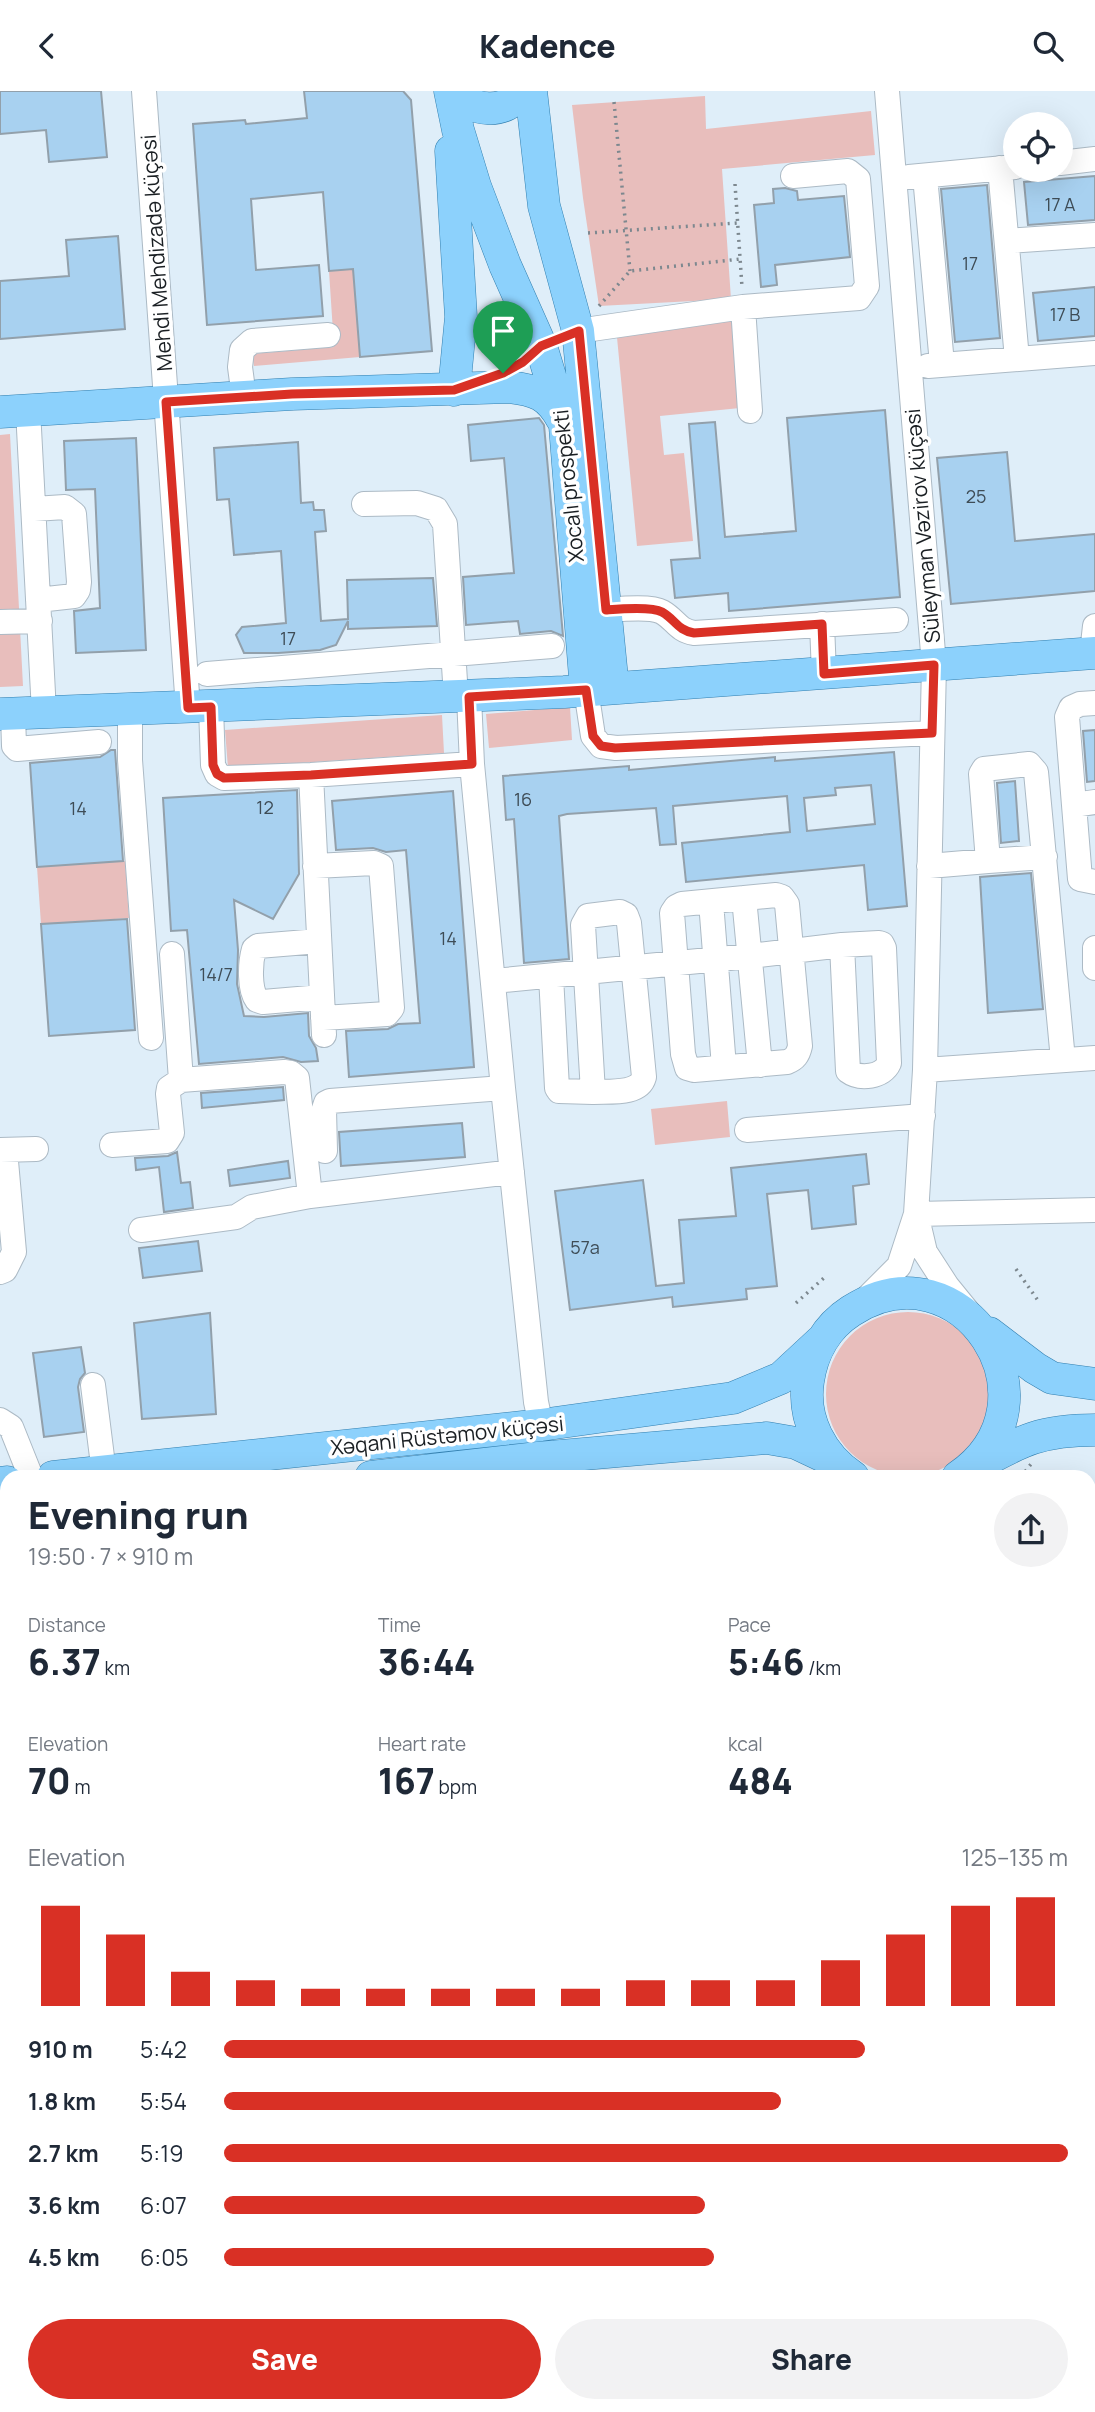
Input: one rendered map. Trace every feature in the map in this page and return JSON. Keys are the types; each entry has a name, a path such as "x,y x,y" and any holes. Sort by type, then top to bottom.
{"main road":[{"path":"451,91 472,107 487,109 510,102 521,91"},
{"path":"451,91 461,317 454,390"},
{"name":"Xocalı prospekti","path":"451,91 458,130 475,186 505,265 541,346 565,426 600,689"},
{"name":"Xocalı prospekti","path":"531,91 544,206 579,331 606,610 600,689"},
{"path":"541,346 557,311 558,263"},
{"path":"454,390 503,373 523,362 541,346 579,331"},
{"path":"14,411 244,397 509,387 542,395 554,405 565,426"},
{"path":"6,714 462,697 600,689 934,665 1094,644"},
{"path":"859,1305 891,1294 926,1295 953,1305 1022,1359 1052,1378 1095,1384"},
{"name":"Xəqani Rüstəmov küçəsi","path":"132,1470 541,1426 733,1398 781,1378 822,1340 832,1327 859,1305"},
{"path":"970,1470 994,1437 1003,1414 1005,1397 1001,1365 991,1342 976,1323"},
{"path":"822,1340 810,1370 807,1402 815,1433 840,1470"},
{"path":"973,1470 1016,1443 1047,1433 1095,1430"},
{"name":"Xəqani Rüstəmov küçəsi","path":"486,1470 536,1467 767,1438 796,1443 839,1470"}],"street":[{"name":"Mehdi Mehdizadə küçəsi","path":"144,91 166,402 200,708 213,765 217,774 224,778 311,775"},
{"name":"Süleyman Vəzirov küçəsi","path":"887,91 934,665 925,1070 916,1214"},
{"path":"1073,162 1095,159"},
{"path":"894,179 1003,168"},
{"path":"579,331 743,307 859,298 867,286 858,179 848,171 793,176"},
{"path":"925,176 942,364"},
{"path":"1008,182 1007,241 1017,359"},
{"path":"1007,241 1095,235"},
{"path":"743,307 750,411"},
{"path":"244,397 240,367 242,351 252,341 328,335"},
{"path":"909,368 1095,353"},
{"path":"14,411 34,509 44,712"},
{"path":"364,503 418,503 436,509 445,524 453,653 472,764 503,1088 536,1402 541,1426"},
{"path":"0,622 74,597 78,590 74,514 65,507 34,509"},
{"path":"606,610 654,609 663,612 684,632 694,633 896,620"},
{"path":"822,624 824,674"},
{"path":"207,674 552,646"},
{"path":"600,689 593,736 601,746 615,748 932,733"},
{"path":"1095,703 1070,708 1068,717 1085,803 1080,879 1095,882"},
{"path":"130,710 130,760 150,1038"},
{"path":"6,714 17,749 99,742"},
{"path":"323,1017 311,775 472,764"},
{"path":"988,861 981,774 984,769 1029,764 1036,772 1063,1060"},
{"path":"929,866 1045,857"},
{"path":"315,866 374,863 381,866 392,1008 387,1014 323,1017 257,1000 253,995 254,949 258,946 319,941"},
{"path":"776,895 782,897 787,904 800,1046 794,1059 760,1065 694,1070 687,1067 683,1053 672,913 682,904 711,902 776,895"},
{"path":"744,898 760,1065"},
{"path":"711,902 724,1067"},
{"path":"551,975 556,1088 559,1091 593,1092 636,1089 642,1084 644,1077 626,915 620,912 588,916 583,925 593,1092"},
{"path":"494,981 842,945 879,943 884,948 889,1063 880,1075 854,1075 848,1071 842,945"},
{"path":"1095,948 1095,968"},
{"path":"172,954 181,1080"},
{"path":"925,1070 1095,1058"},
{"path":"112,1145 170,1138 169,1088 181,1080 291,1073 297,1078 310,1196"},
{"path":"325,1151 324,1109 330,1101 503,1088"},
{"path":"747,1130 923,1116"},
{"path":"0,1272 5,1270 15,1252 2,1150 36,1149"},
{"path":"141,1230 236,1217 252,1207 310,1196 512,1172"},
{"path":"916,1214 1095,1210"},
{"path":"859,1305 899,1266 916,1214"},
{"path":"916,1214 925,1252 976,1323"},
{"path":"93,1385 104,1470"},
{"path":"0,1420 10,1427 27,1470"}],"path":[{"path":"614,102 630,271"},
{"path":"735,184 743,307"},
{"path":"588,233 737,223"},
{"path":"599,306 630,271 740,258"},
{"path":"1016,1269 1039,1302"},
{"path":"796,1303 826,1276"},
{"path":"1026,1470 1032,1463"}],"shaded area":[{"path":"705,96 706,129 871,111 875,155 722,169 731,299 599,306 572,105"},
{"path":"353,269 360,357 254,366 252,354 334,347 329,271"},
{"path":"731,316 740,408 660,416 664,455 684,453 693,541 637,546 616,327"},
{"path":"10,434 23,686 0,687 0,435"},
{"path":"570,707 572,740 489,748 486,714"},
{"path":"442,715 444,753 228,768 225,730"},
{"path":"125,861 129,918 41,924 37,867"},
{"path":"727,1101 730,1137 655,1145 651,1109"},
{"path":"892,1313 924,1313 954,1325 977,1348 989,1378 989,1410 977,1440 954,1463 940,1470 876,1470 862,1463 839,1440 827,1410 827,1378 839,1348 862,1325"}],"building":[{"path":"0,91 101,91 107,157 49,162 46,130 0,134"},
{"path":"304,91 403,91 411,100 432,351 360,357 353,269 329,271 323,192 251,199 256,270 319,265 323,316 207,325 193,124 245,120 246,124 307,118"},
{"path":"1095,176 1095,220 1028,225 1024,182 1073,182 1073,178"},
{"path":"987,185 1000,338 955,342 941,189"},
{"path":"773,189 797,191 798,200 844,196 850,257 775,265 777,285 761,287 754,205 774,203"},
{"path":"118,236 125,329 0,339 0,281 69,276 66,240"},
{"path":"1095,287 1095,336 1038,341 1033,293"},
{"path":"885,410 900,597 729,611 728,593 675,598 671,560 700,558 689,424 715,422 725,537 796,531 787,418"},
{"path":"539,418 544,425 563,636 551,631 520,634 518,621 466,625 463,577 514,573 504,458 471,461 468,425"},
{"path":"136,438 146,650 76,653 74,611 100,608 95,489 66,490 64,441"},
{"path":"298,442 301,503 313,502 314,510 324,510 326,531 315,532 321,621 348,619 347,580 433,578 437,626 348,629 348,621 336,645 320,650 244,653 236,635 242,627 286,623 281,551 234,555 229,499 217,500 214,448"},
{"path":"1007,452 1015,541 1095,534 1095,591 951,604 937,458"},
{"path":"1095,730 1095,781 1087,782 1083,731"},
{"path":"115,750 123,861 37,867 30,763 100,757"},
{"path":"894,752 907,906 868,910 864,865 686,882 682,843 790,832 787,796 673,806 676,844 660,845 656,808 567,814 559,816 569,959 524,963 514,819 506,820 503,776 629,766 629,770 775,757 775,761","holes":["871,785 875,824 807,831 804,798 836,795 835,788"]},
{"path":"1015,781 1019,841 1001,843 997,783"},
{"path":"297,790 299,874 273,919 234,900 238,950 237,984 244,1016 308,1013 309,1036 316,1048 318,1061 301,1062 283,1057 199,1064 187,930 171,931 163,798"},
{"path":"453,791 474,1067 349,1077 346,1031 388,1029 398,1024 420,1023 406,850 336,850 332,801"},
{"path":"1031,873 1043,1009 988,1013 980,877"},
{"path":"127,919 135,1030 49,1036 41,924"},
{"path":"283,1087 284,1100 202,1108 201,1093"},
{"path":"462,1123 465,1157 341,1166 339,1132"},
{"path":"177,1152 181,1183 190,1182 193,1208 164,1212 159,1167 136,1170 135,1158 168,1156"},
{"path":"866,1154 869,1184 853,1186 856,1224 812,1229 808,1190 767,1194 777,1286 746,1289 747,1299 673,1307 672,1297 570,1310 555,1191 643,1180 656,1286 684,1283 679,1220 736,1216 731,1168"},
{"path":"288,1161 290,1178 230,1186 228,1170"},
{"path":"198,1241 202,1271 143,1278 139,1248"},
{"path":"210,1313 216,1414 142,1419 134,1323"},
{"path":"81,1347 85,1373 78,1387 84,1432 44,1437 33,1353"}],"route":[{"path":"579,331 582,385 588,419 606,610 654,609 663,612 684,632 694,633 822,624 824,674 934,665 932,733 615,748 601,746 593,736 586,690 469,697 472,764 311,775 224,778 217,774 213,765 211,707 188,708 166,402 292,394 454,390 503,373 523,362 541,346 579,331"}]}
